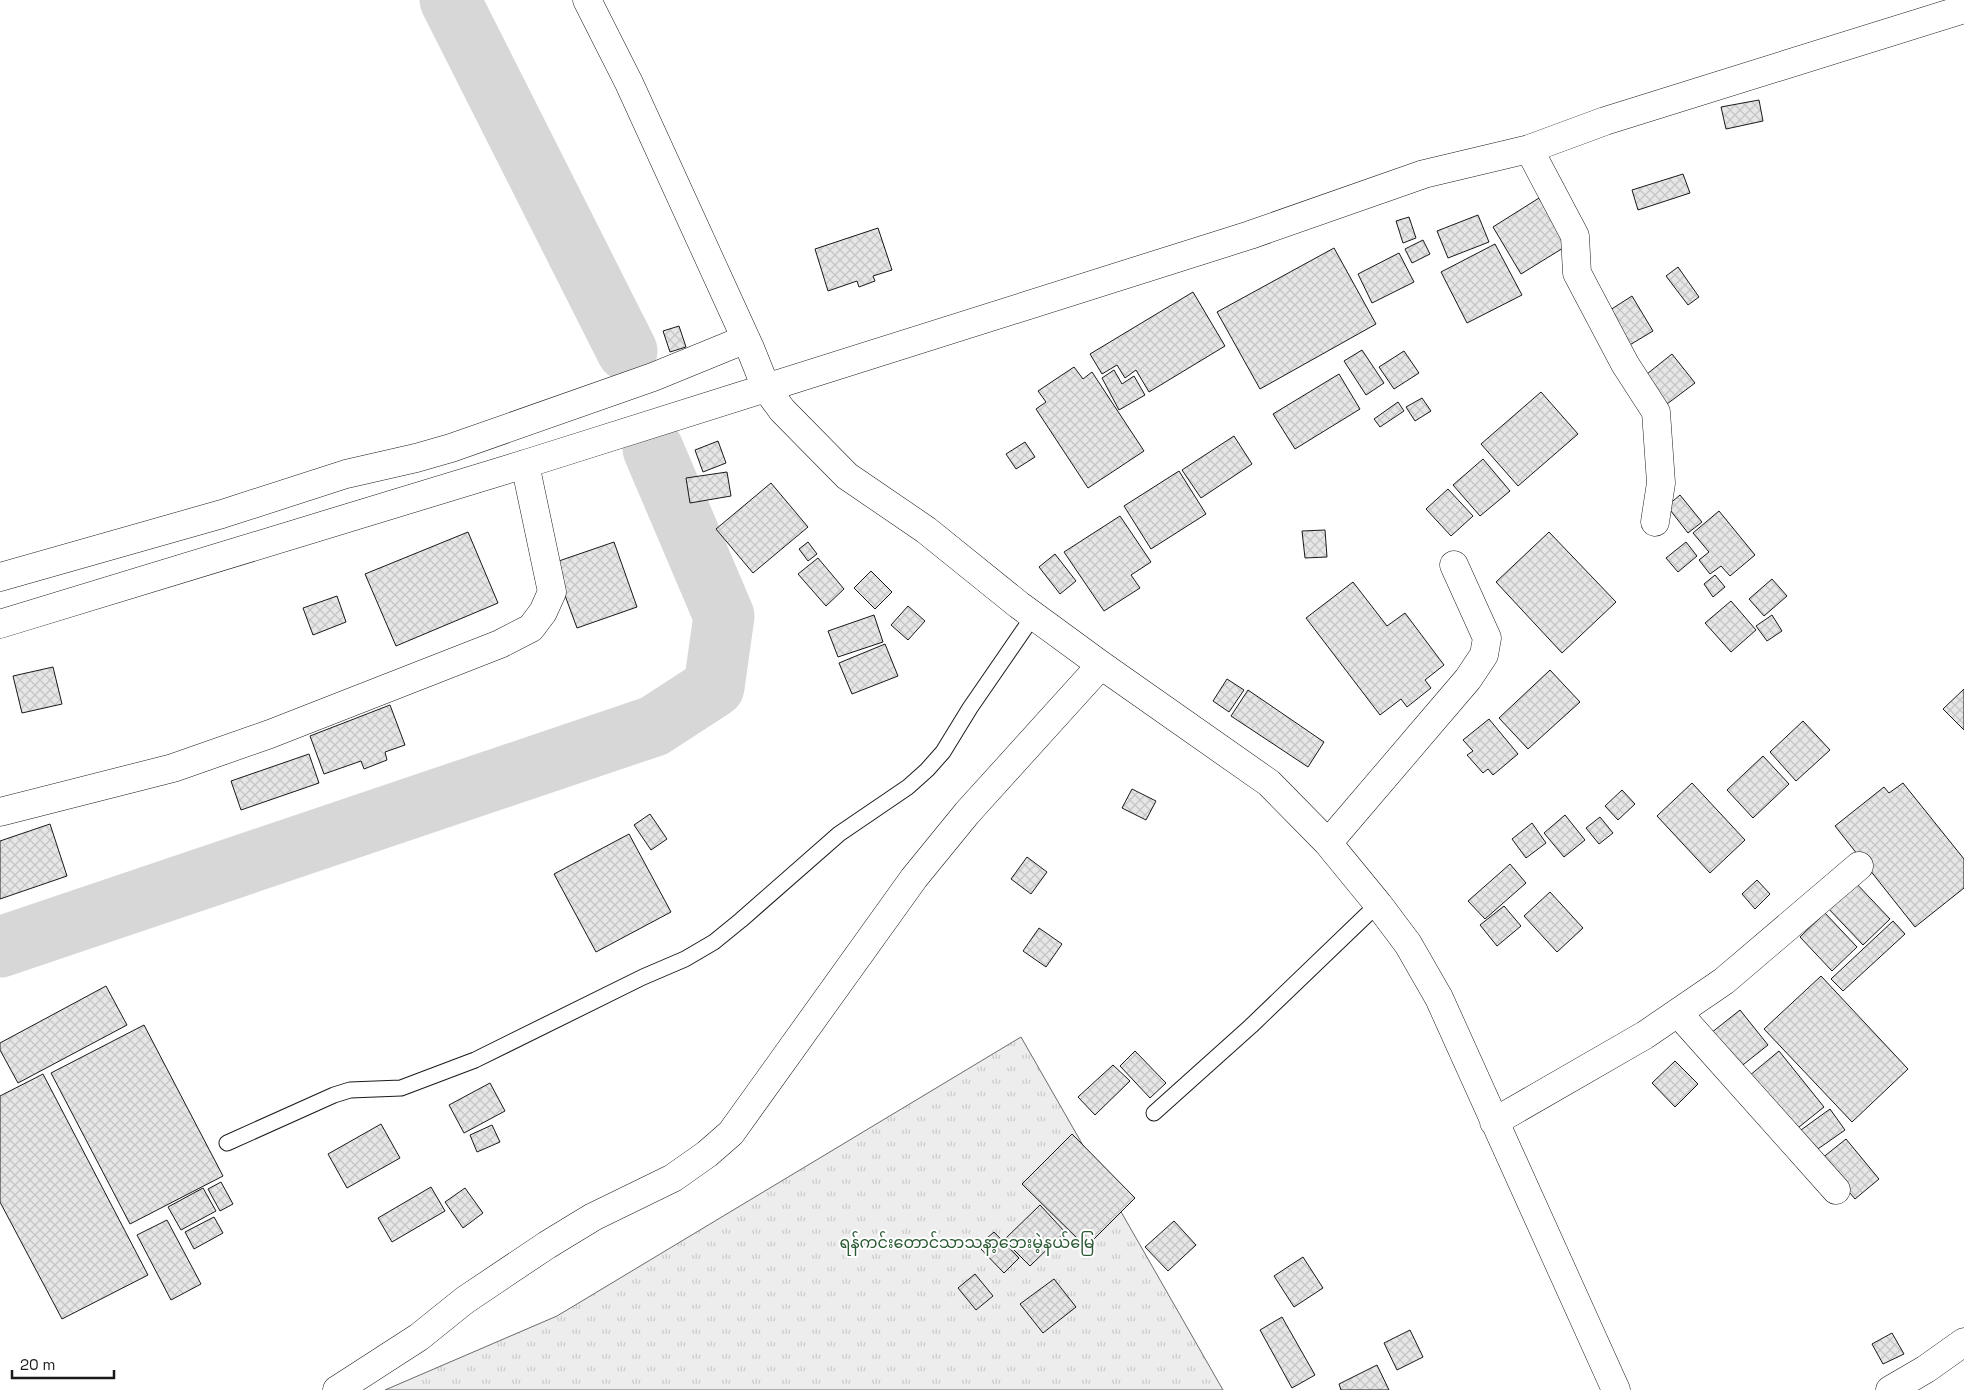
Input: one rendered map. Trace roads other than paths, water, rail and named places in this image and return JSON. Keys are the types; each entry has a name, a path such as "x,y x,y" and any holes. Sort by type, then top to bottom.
{"street":[{"path":"587,0 629,83 765,385 782,410 847,476 926,530 1101,665 1269,783 1328,843 1408,944 1439,998 1616,1390"},
{"path":"0,624 524,464 765,385 1250,235 1424,174 1529,149 1605,121 1964,9"},
{"path":"1529,149 1575,236 1577,273 1625,364 1656,412 1661,483 1655,522"},
{"path":"0,577 222,514 346,474 451,448 748,344"},
{"path":"0,812 182,765 280,730 500,644 531,628 543,612 552,592 524,464"},
{"path":"1328,843 1468,679 1484,655 1487,638 1454,565"},
{"path":"337,1390 419,1336 465,1300 547,1244 593,1217 673,1178 707,1154 731,1133 914,878 967,813 1101,665"},
{"path":"1494,1122 1645,1035 1724,981 1859,866"},
{"path":"1678,1013 1836,1190"},
{"path":"1890,1390 1926,1369 1964,1342"}],"lane":[{"path":"227,1143 334,1094 350,1090 401,1088 474,1060 685,959 714,942 839,834 908,787 927,770 943,752 970,708 1034,615"},
{"path":"1154,1114 1251,1026 1378,904"}],"waterway":[{"path":"450,0 627,351"},
{"path":"0,947 654,726 714,687 724,616 653,449"}],"park label":[{"name":"ရန်ကင်းတောင်သာသနာ့ဘေးမဲ့နယ်မြေ","path":"967,1242"}]}
